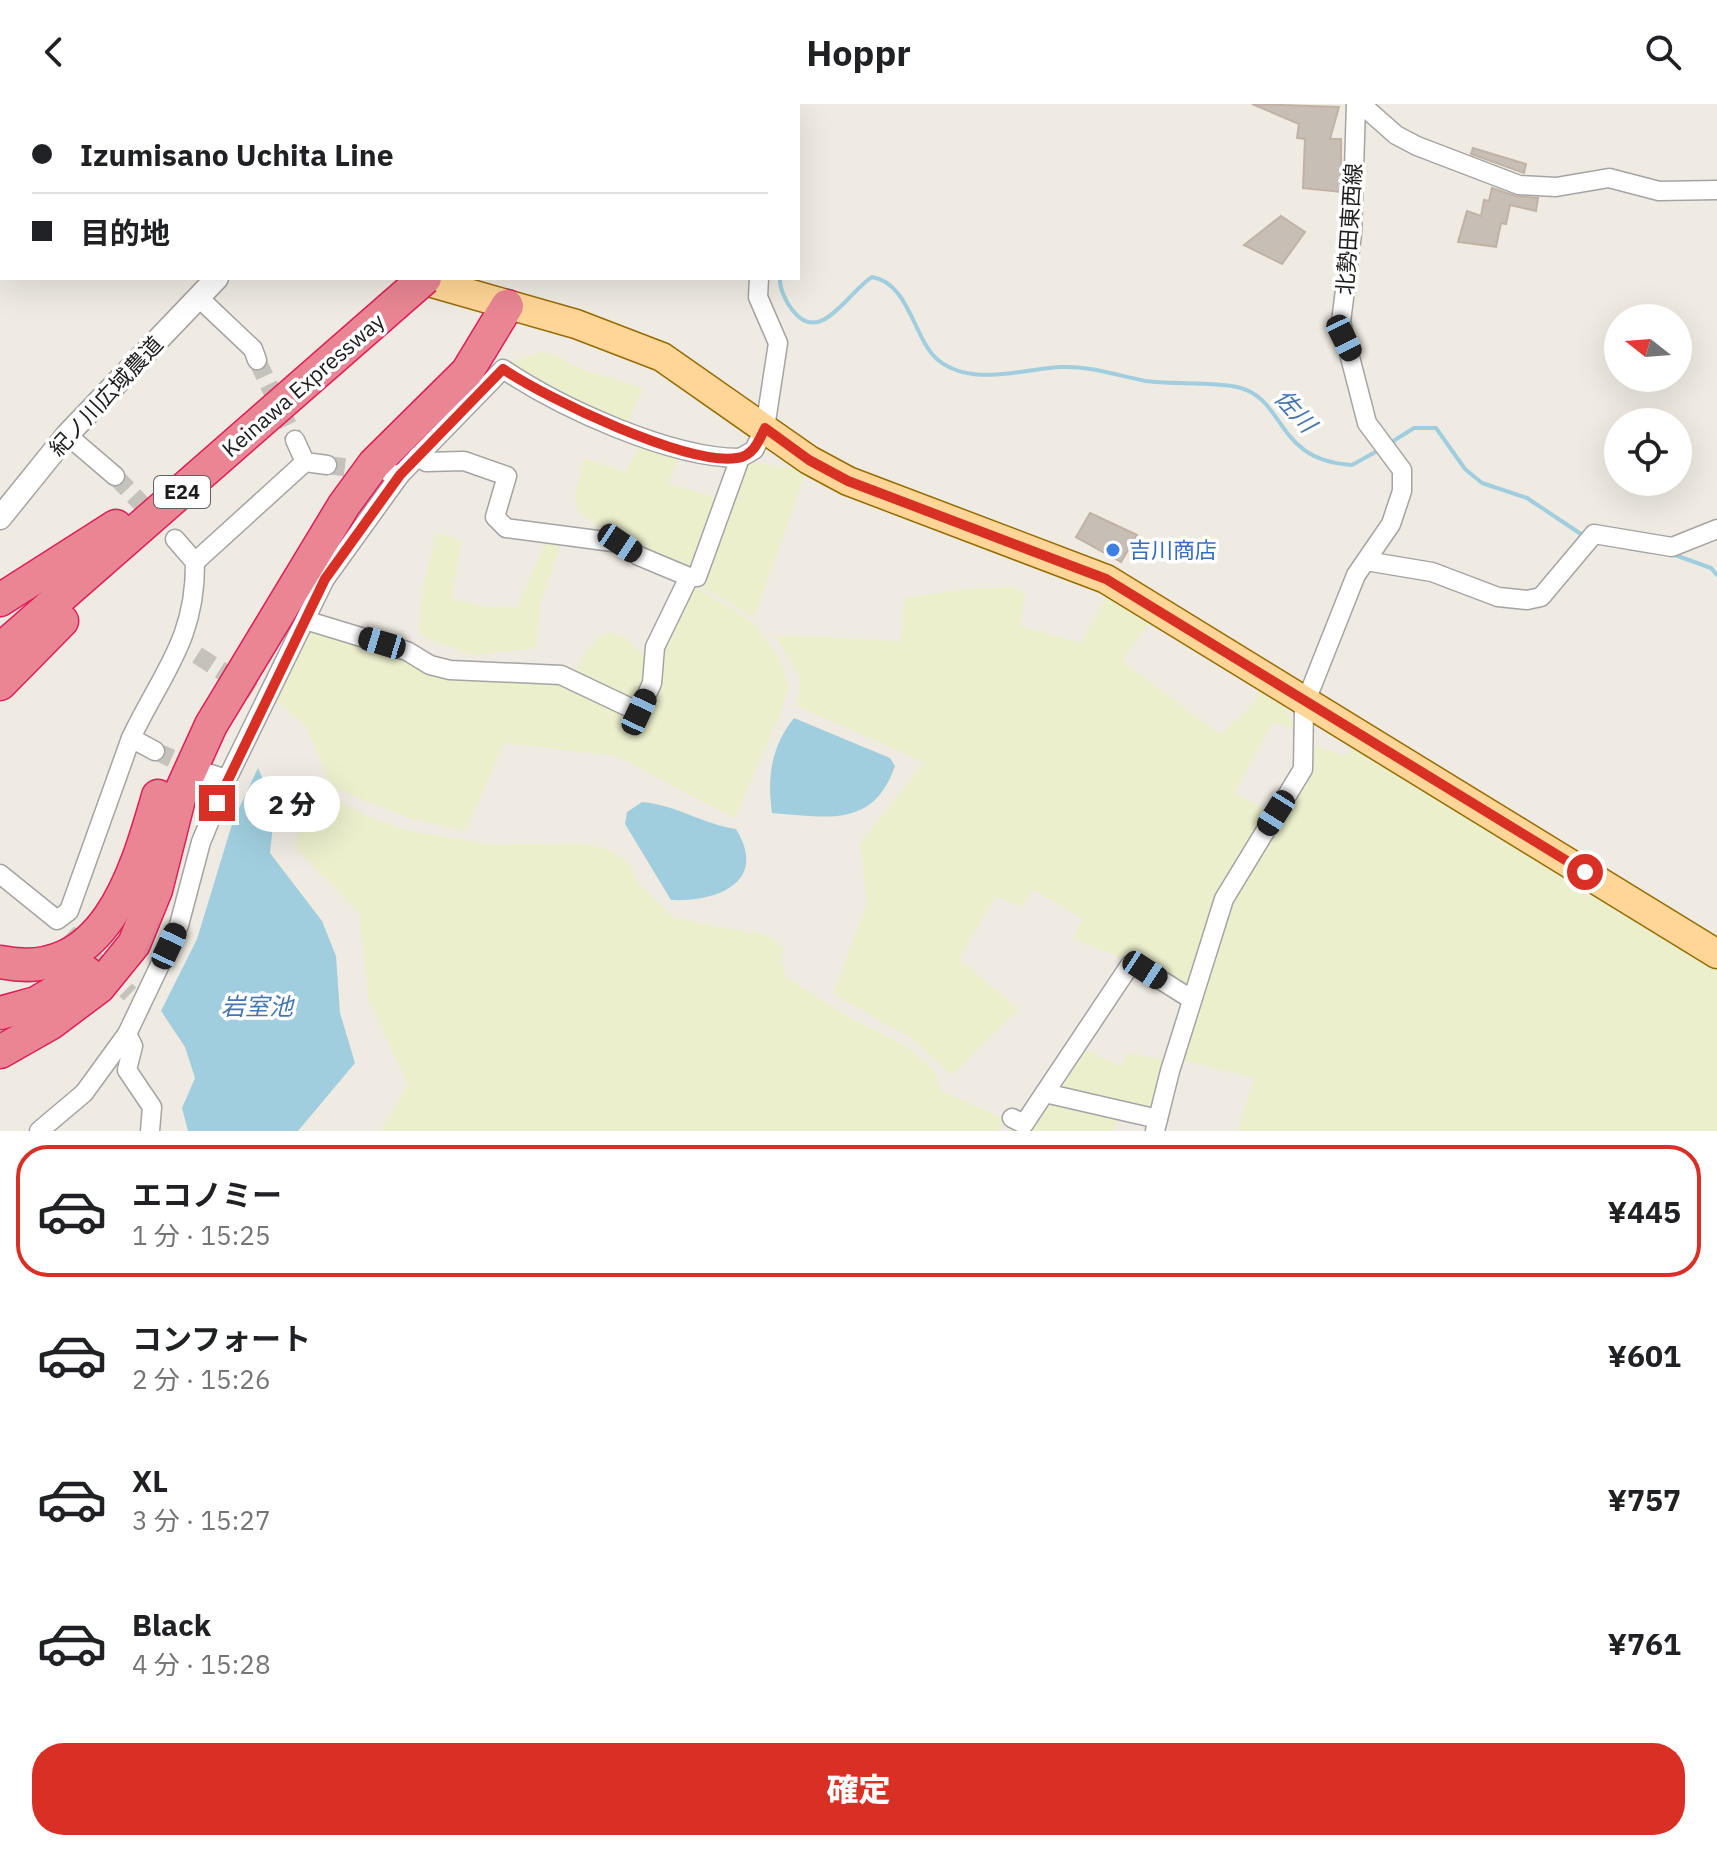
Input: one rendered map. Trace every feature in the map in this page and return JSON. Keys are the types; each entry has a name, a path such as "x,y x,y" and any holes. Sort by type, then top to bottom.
{"highway":[{"name":"Keinawa Expressway","path":"0,650 423,280"},
{"path":"0,962 38,964 61,957 87,942 107,923 124,898 160,789 196,711 328,494 385,423 507,306"},
{"path":"0,1052 51,1023 118,968 148,917 181,791 211,725 318,547 374,464 467,372 507,306"},
{"path":"0,600 96,540 184,477 297,381 364,332"},
{"path":"0,684 242,440"},
{"path":"0,1013 36,1003 64,988 84,976 103,956 117,935 138,884 149,827"},
{"path":"0,1031 38,1020 79,1001"}],"main road":[{"path":"422,280 576,324 662,357 809,460 848,481 1106,579 1717,954"}],"street":[{"path":"1358,104 1396,135 1417,146 1482,174 1519,185 1556,187 1609,178 1659,191 1717,190"},
{"name":"北勢田東西線","path":"1159,1127 1191,999 1224,899 1303,769 1302,716 1306,701 1356,575 1391,524 1402,491 1402,470 1367,423 1341,322 1352,234 1358,104"},
{"name":"紀ノ川広域農道","path":"0,518 67,435 215,280"},
{"path":"39,1131 84,1093 127,1034 135,999 179,925 201,842 260,695 305,620 325,579 394,474 418,456 503,369 537,392 590,416 680,449 718,458 740,458 754,450 765,428 778,343 758,297 759,280"},
{"path":"198,297 253,349 257,360"},
{"path":"67,435 115,476"},
{"path":"295,440 305,462"},
{"path":"418,456 426,462 464,461 507,476 495,517 506,528 620,543 639,556 689,577 697,577 703,566 740,458"},
{"path":"305,462 327,465"},
{"path":"195,562 305,462"},
{"path":"1366,561 1432,572 1498,597 1527,600 1541,597 1589,538 1672,547 1717,529"},
{"path":"0,874 63,926 131,738 190,651 195,562 175,539"},
{"path":"305,620 407,651 430,665 450,670 561,675 639,712 652,683 655,647 689,577"},
{"path":"131,738 155,751"},
{"path":"201,771 227,779"},
{"path":"1012,1118 1024,1124 1130,965 1145,970 1191,999"},
{"path":"127,1034 133,1046 127,1070 152,1107 150,1131"},
{"path":"1045,1093 1159,1127"}],"green space":[{"path":"540,352 556,355 578,368 643,388 627,424 592,411 506,364"},
{"path":"643,441 680,452 669,484 718,498 697,568 689,572 642,552 578,512 575,495 584,458 626,472"},
{"path":"746,461 806,471 754,618 702,587"},
{"path":"436,533 462,540 451,599 489,607 517,607 547,539 561,543 540,605 536,648 474,655 426,639 419,631 422,592"},
{"path":"691,584 753,622 782,662 788,687 781,712 735,818 616,756 504,743 466,831 411,819 332,787 306,727 277,701 309,633 322,629 406,654 429,670 561,679 641,717 660,647"},
{"path":"1014,587 1025,595 1020,626 1081,643 1108,593 1153,617 1122,661 1220,734 1247,711 1259,692 1283,703 1296,729 1273,722 1234,793 1266,810 1221,894 1187,983 1177,987 1149,968 1073,939 1083,919 1032,889 1023,907 996,896 959,959 1019,1009 951,1075 911,1038 833,994 867,903 860,844 924,762 797,706 800,679 775,635 901,641 904,598 966,589"},
{"path":"608,633 623,636 645,656 648,675 638,704 574,676 584,655 599,637"},
{"path":"1355,743 1717,968 1717,1131 1237,1131 1255,1078 1180,1060 1232,896 1312,745 1345,756"},
{"path":"307,784 364,815 405,830 491,845 581,843 607,849 628,862 640,886 675,918 769,936 783,948 781,960 785,976 850,1018 906,1046 935,1071 940,1090 1005,1119 997,1131 381,1131 408,1084 369,1002 359,913 295,847"},
{"path":"1083,1048 1121,1066 1129,1053 1164,1060 1149,1112 1053,1089"},
{"path":"1045,1098 1119,1114 1113,1131 1023,1131"}],"water":[{"path":"794,718 890,758 895,766 886,786 874,800 861,810 846,815 772,813 772,763 780,740"},
{"name":"岩室池","path":"258,768 275,807 270,853 322,921 336,956 340,1013 355,1063 298,1131 188,1131 182,1108 195,1078 185,1047 161,1011 197,939 233,821"},
{"path":"642,802 736,829 745,848 746,863 742,876 733,886 720,893 688,900 671,900 625,824 627,812"}],"building":[{"path":"1252,104 1339,107 1330,139 1341,139 1341,192 1303,188 1305,139 1297,138 1299,124"},
{"path":"1473,148 1526,164 1524,173 1471,154"},
{"path":"1492,188 1515,196 1538,198 1536,211 1510,205 1506,224 1501,223 1496,247 1458,242 1467,211 1481,216 1484,200 1489,201"},
{"path":"1281,216 1305,232 1282,264 1244,245"},
{"name":"吉川商店","path":"1090,513 1137,535 1121,562 1076,537"}],"waterway":[{"name":"佐川","path":"190,104 215,104"},
{"name":"佐川","path":"780,280 791,309 804,321 814,323 834,312 872,277 885,282 903,301 923,340 938,360 967,373 983,375 1073,367 1146,381 1237,387 1253,393 1265,403 1308,453 1327,461 1352,465 1379,450"},
{"name":"佐川","path":"1390,443 1414,428 1436,428 1465,469 1482,483 1527,498 1584,536"},
{"name":"佐川","path":"1627,548 1650,552"},
{"name":"佐川","path":"1675,555 1711,568 1717,575"}],"tunnel":[{"path":"257,360 295,440"},
{"path":"327,465 374,471"},
{"path":"115,476 175,539"},
{"path":"197,655 253,691"},
{"path":"155,751 198,770"},
{"path":"68,933 130,994"}],"place":[{"name":"吉川商店","path":"1113,550"}],"route":[{"path":"217,803 325,579 400,475 503,369 537,392 590,416 680,449 718,458 740,458 754,450 765,428 809,460 848,481 1106,579 1585,872"}]}
